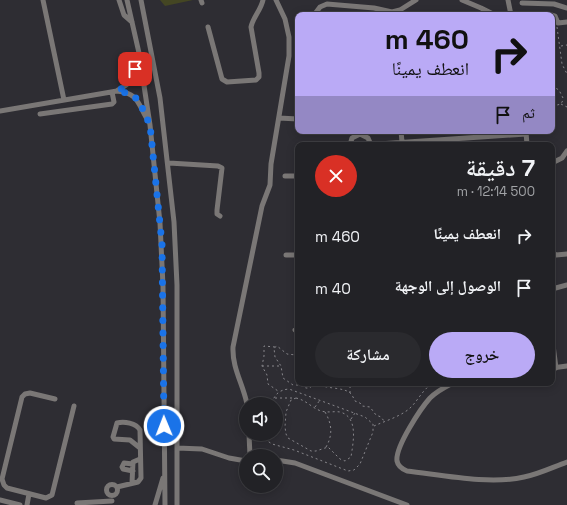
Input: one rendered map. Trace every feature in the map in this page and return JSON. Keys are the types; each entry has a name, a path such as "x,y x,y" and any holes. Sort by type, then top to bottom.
{"street":[{"path":"43,0 64,100"},
{"path":"119,0 124,15 132,22"},
{"path":"127,0 139,53 150,125 159,210 162,265 165,505"},
{"path":"141,0 159,92 174,222 176,264 177,505"},
{"path":"208,27 222,79 227,82 256,80 259,77 259,73 251,27 263,0"},
{"path":"245,397 234,366 233,347 262,206 270,184 271,164 290,46 285,19 276,0"},
{"path":"394,12 416,0"},
{"path":"462,0 489,12"},
{"path":"508,0 510,12"},
{"path":"522,3 556,2 567,8"},
{"path":"316,12 320,7 327,4 374,8 388,12"},
{"path":"555,18 557,23 567,22"},
{"path":"0,111 114,91 127,85 133,78 139,53"},
{"path":"40,114 112,104 114,101 114,91"},
{"path":"114,91 128,93 135,97 140,103 150,125"},
{"path":"279,118 295,119"},
{"path":"350,142 354,136 360,134"},
{"path":"364,134 370,142"},
{"path":"401,134 402,142 482,134"},
{"path":"555,162 562,158 567,151"},
{"path":"168,163 218,166 222,168 217,210 217,214 220,216"},
{"path":"285,176 295,176"},
{"path":"555,254 567,254"},
{"path":"286,255 295,255"},
{"path":"555,288 567,285"},
{"path":"555,368 567,366"},
{"path":"447,386 438,391 430,398 411,425 397,458 398,464 402,468 407,471 456,477 507,480 531,475 567,462"},
{"path":"55,399 30,393 22,397 2,482 7,488 46,498 53,494 74,406"},
{"path":"112,500 108,493 108,487 111,485 117,487 139,481 141,479 140,430 138,426 134,424 117,423 113,437 114,439 130,440 140,448"},
{"path":"177,448 202,449 229,458 239,459"},
{"path":"132,483 133,464 135,460 140,459"},
{"path":"283,461 295,463 407,505"},
{"path":"133,464 124,463 122,467 123,469 133,471"},
{"path":"155,505 165,473"},
{"path":"77,503 112,500 117,493 117,487"},
{"path":"27,505 29,494"},
{"path":"0,500 20,505"}],"path":[{"path":"557,23 562,64 567,74"},
{"path":"560,46 567,45"},
{"path":"555,87 563,96 561,104"},
{"path":"555,105 561,104 567,107"},
{"path":"279,392 268,384 267,375 262,366 264,346 278,346 287,354 295,355"},
{"path":"275,347 275,357 281,366 283,378 295,385"},
{"path":"262,366 281,366"},
{"path":"302,386 305,388 311,386"},
{"path":"321,386 335,388 350,393"},
{"path":"352,386 350,387 350,393 355,401 360,402 362,406 370,407 376,415 381,417 384,421"},
{"path":"374,426 408,410 423,390 429,386"},
{"path":"268,441 272,444 294,450 322,462 350,471 357,468 360,464 374,426 370,420 356,413 289,389 279,392 275,397"},
{"path":"283,397 294,398 301,399 314,408 325,412 341,413 347,416 352,424 353,436 350,459 345,461 342,460 331,449 326,448 311,451 287,436 285,427 286,412 294,398"},
{"path":"314,408 320,400"},
{"path":"325,412 331,428 331,437 326,448"},
{"path":"350,419 356,413"}],"green space":[{"path":"160,0 193,0 165,6"}],"route":[{"path":"135,69 133,78 130,82 117,91 132,94 135,97 140,103 150,125 158,192 162,244 164,426"}]}
